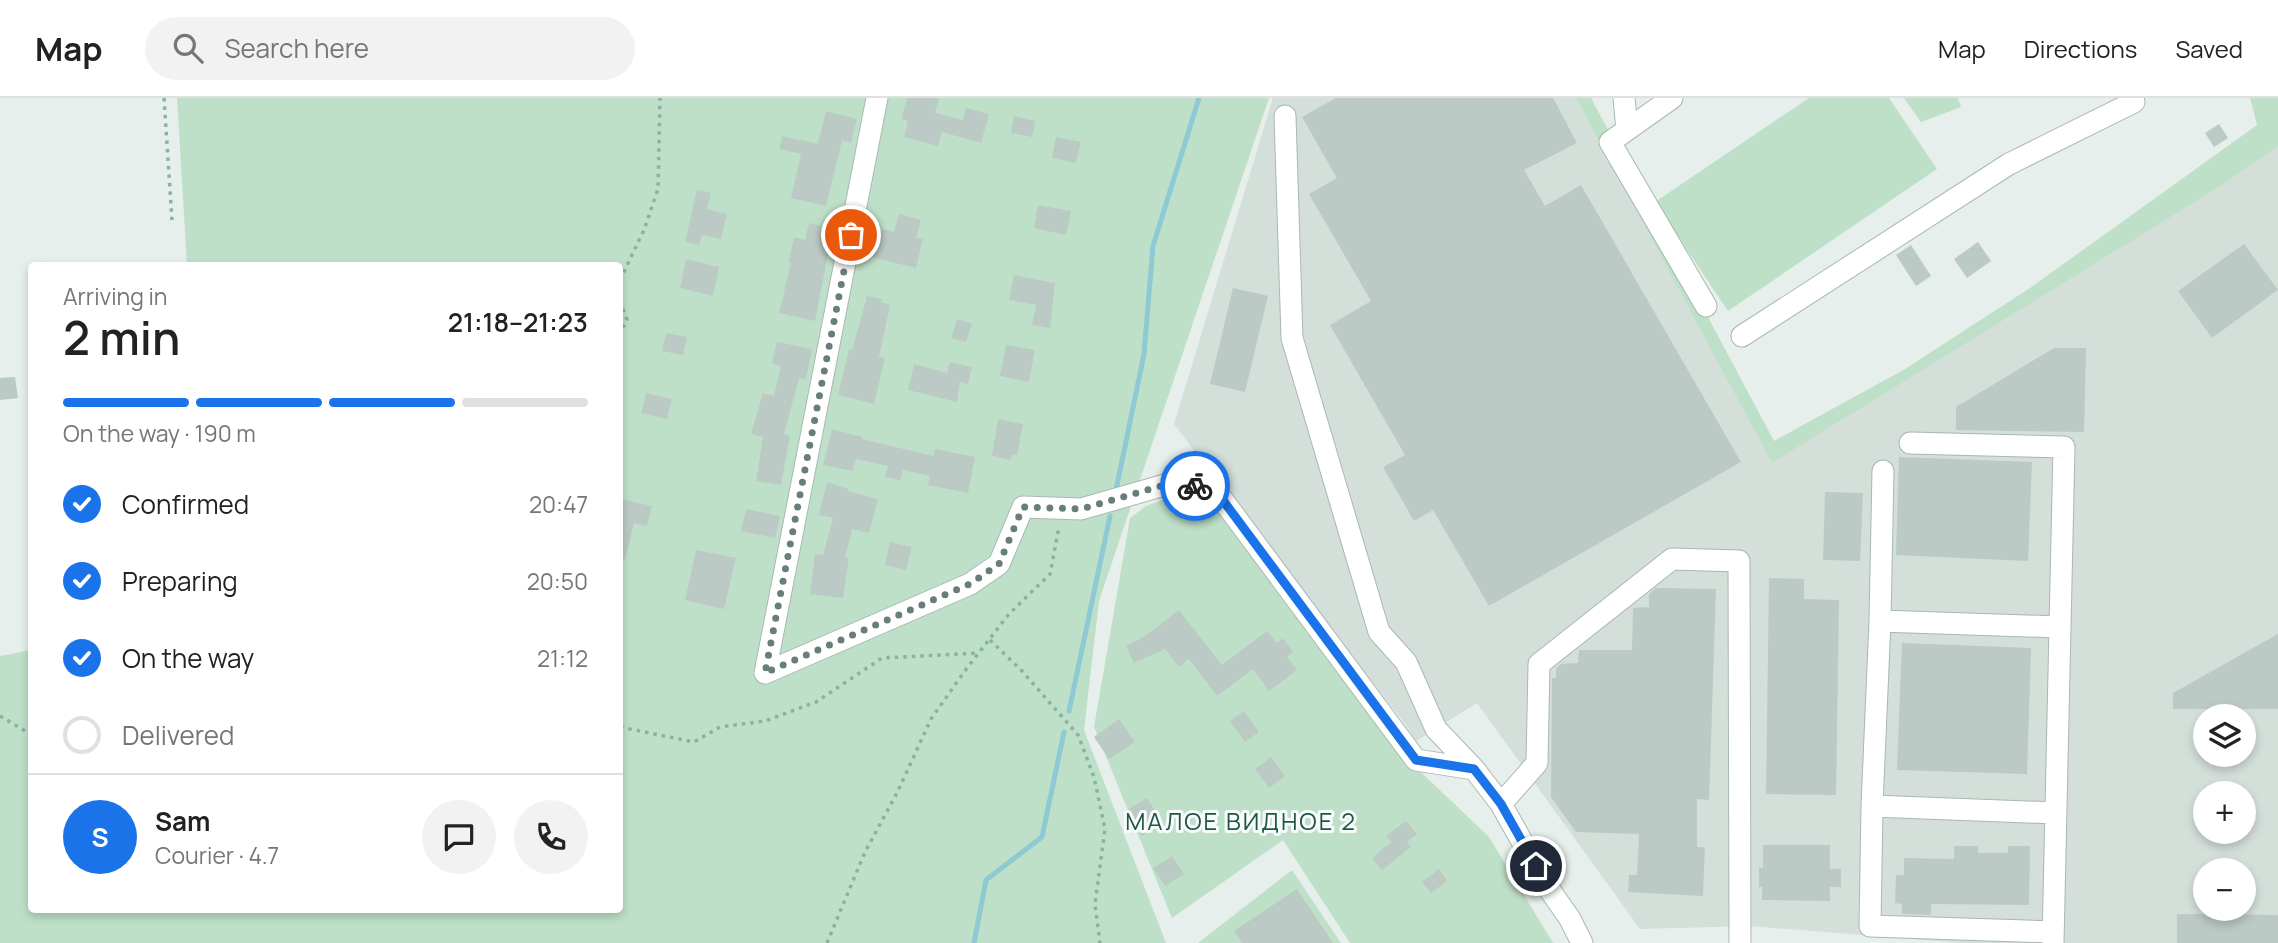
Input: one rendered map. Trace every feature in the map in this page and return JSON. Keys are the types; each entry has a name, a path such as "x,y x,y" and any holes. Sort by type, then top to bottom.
{"street":[{"path":"877,98 765,673 970,584 999,564 1023,507 1081,509 1182,480 1222,499 1416,760 1474,769"},
{"path":"1625,98 1627,130"},
{"path":"1672,98 1610,142 1706,306"},
{"path":"1742,336 2009,164 2134,102 2133,98"},
{"path":"1285,116 1293,338 1379,632 1406,662 1436,729 1474,769 1501,804 1582,943"},
{"path":"1883,471 1870,926 2053,938 2064,447 1910,443"},
{"path":"1501,804 1537,763 1539,664 1672,559 1739,561 1740,943"},
{"path":"1880,621 2060,627"},
{"path":"1872,806 2056,813"}],"path":[{"path":"164,98 172,220"},
{"path":"623,274 644,230 658,188 660,98"},
{"path":"623,310 627,320 623,326"},
{"path":"827,943 864,852 897,793 932,719 1009,614 1050,574 1060,521 1081,509"},
{"path":"990,640 1022,671 1078,735 1094,778 1105,829 1095,904 1100,943"},
{"path":"623,728 694,743 720,727 765,721 816,702 883,658 979,653"},
{"path":"0,716 28,733"}],"shaded area":[{"path":"1273,98 1576,98 1772,462 2221,186 2278,147 2278,943 1962,943 1750,926 1640,929 1477,703 1416,741 1174,424"}],"green space":[{"path":"177,98 1269,98 1099,601 1084,730 1166,943 0,943 0,656 28,651 28,913 623,913 623,262 187,262"},
{"path":"1576,98 1591,98 1774,441 1905,369 2030,288 2257,125 2250,98 2278,98 2278,147 2221,186 1772,463"},
{"path":"1809,98 1889,98 1937,169 1728,311 1655,202"},
{"path":"1904,98 1958,98 1961,107 1921,122"},
{"path":"1177,495 1210,502 1260,557 1403,755 1489,837 1553,943 1350,943 1283,840 1172,918 1094,727 1130,518 1146,506"},
{"path":"1292,870 1341,943 1198,943"}],"building":[{"path":"907,98 939,98 935,113 963,120 966,108 989,114 981,143 942,132 938,146 904,137 908,121 901,119"},
{"path":"1336,98 1553,98 1577,143 1524,170 1545,206 1581,185 1741,462 1489,606 1433,510 1414,521 1383,467 1405,455 1330,325 1371,301 1309,194 1337,178 1302,117"},
{"path":"826,111 857,119 851,143 842,140 826,206 791,198 801,154 779,149 782,136 818,144"},
{"path":"1014,116 1036,121 1032,137 1011,133"},
{"path":"2219,124 2228,138 2214,147 2205,133"},
{"path":"1056,137 1081,142 1076,163 1052,158"},
{"path":"697,190 711,193 707,209 727,214 721,239 702,235 699,245 685,242"},
{"path":"1038,205 1071,211 1066,235 1034,228"},
{"path":"899,214 921,220 916,238 923,239 916,268 871,257 878,228 894,232"},
{"path":"809,223 833,229 815,321 779,313 794,237 805,240"},
{"path":"1978,242 1991,261 1967,278 1954,259"},
{"path":"2244,244 2278,290 2212,338 2178,291"},
{"path":"1911,245 1931,276 1916,286 1896,255"},
{"path":"686,259 719,267 713,296 680,288"},
{"path":"1014,275 1055,283 1050,328 1032,325 1036,305 1009,300"},
{"path":"1233,288 1268,296 1245,392 1210,384"},
{"path":"867,296 882,299 881,302 890,305 879,357 885,358 874,404 838,395 849,349 852,350"},
{"path":"957,319 972,324 966,342 951,338"},
{"path":"666,333 687,337 683,355 662,351"},
{"path":"777,342 812,349 806,380 799,378 784,434 790,436 781,485 756,481 763,437 751,434 763,393 774,396 781,366 772,364"},
{"path":"1006,345 1035,350 1029,382 1000,376"},
{"path":"2054,348 2086,348 2084,432 1956,430 1956,407"},
{"path":"950,362 972,367 968,384 960,382 957,402 908,390 914,364 947,373"},
{"path":"15,377 18,398 0,400 0,378"},
{"path":"646,393 672,399 667,419 641,413"},
{"path":"998,419 1023,424 1017,455 1012,454 1011,460 992,456"},
{"path":"832,429 933,456 935,449 975,457 968,493 928,485 930,476 903,470 900,480 885,477 888,466 856,459 853,471 823,465"},
{"path":"1899,457 2032,462 2028,561 1896,555"},
{"path":"827,482 878,499 869,533 852,529 845,558 849,558 843,598 810,594 815,554 823,555 833,518 819,515"},
{"path":"1825,492 1863,493 1860,561 1823,560"},
{"path":"623,500 652,506 647,526 634,523 625,560"},
{"path":"746,509 780,516 775,538 741,531"},
{"path":"890,542 912,547 906,570 885,565"},
{"path":"696,550 736,558 724,609 685,600"},
{"path":"1769,578 1804,579 1804,599 1839,600 1836,795 1766,794"},
{"path":"1656,588 1716,589 1709,800 1697,799 1697,847 1705,847 1703,896 1628,892 1629,875 1637,875 1639,834 1576,832 1551,797 1552,678 1556,678 1556,668 1561,664 1578,663 1579,650 1632,650 1633,608 1649,607 1649,594"},
{"path":"1179,610 1222,665 1267,631 1277,643 1283,638 1293,652 1287,657 1297,670 1269,691 1253,669 1217,696 1189,659 1179,667 1165,649 1134,663 1126,646 1145,636"},
{"path":"2278,634 2278,709 2256,709 2256,704 2193,704 2193,709 2173,709 2173,693"},
{"path":"1902,643 2031,648 2027,774 1897,770"},
{"path":"1244,711 1259,732 1245,742 1230,721"},
{"path":"1119,719 1135,742 1109,759 1094,737"},
{"path":"1271,757 1285,776 1269,788 1255,769"},
{"path":"1147,798 1162,822 1142,836 1126,811"},
{"path":"1406,821 1417,834 1407,842 1411,847 1382,870 1372,858 1391,842 1386,836"},
{"path":"1763,845 1830,845 1830,869 1841,869 1841,887 1830,887 1830,901 1762,900 1759,867 1763,868"},
{"path":"1954,846 1978,846 1978,853 2008,853 2008,846 2030,846 2029,905 1931,904 1931,915 1902,914 1902,904 1895,903 1896,875 1904,875 1904,858 1954,859"},
{"path":"1172,856 1184,874 1165,886 1153,868"},
{"path":"1439,869 1447,881 1431,893 1422,882"},
{"path":"1297,889 1333,943 1242,943 1234,931"},
{"path":"2177,914 2193,914 2193,921 2256,921 2256,915 2278,915 2278,943 2177,943"}],"waterway":[{"path":"1116,490 1144,354 1153,246 1199,98"},
{"path":"1069,711 1110,516"},
{"path":"974,943 986,880 1042,837 1064,732"}],"way so far":[{"path":"851,235 765,673 970,584 999,564 1023,507 1081,509 1182,480 1195,486"}],"district":[{"name":"МАЛОЕ ВИДНОЕ 2","path":"1241,822"}],"route":[{"path":"1195,486 1222,499 1416,760 1474,769 1501,804 1536,866"}]}
